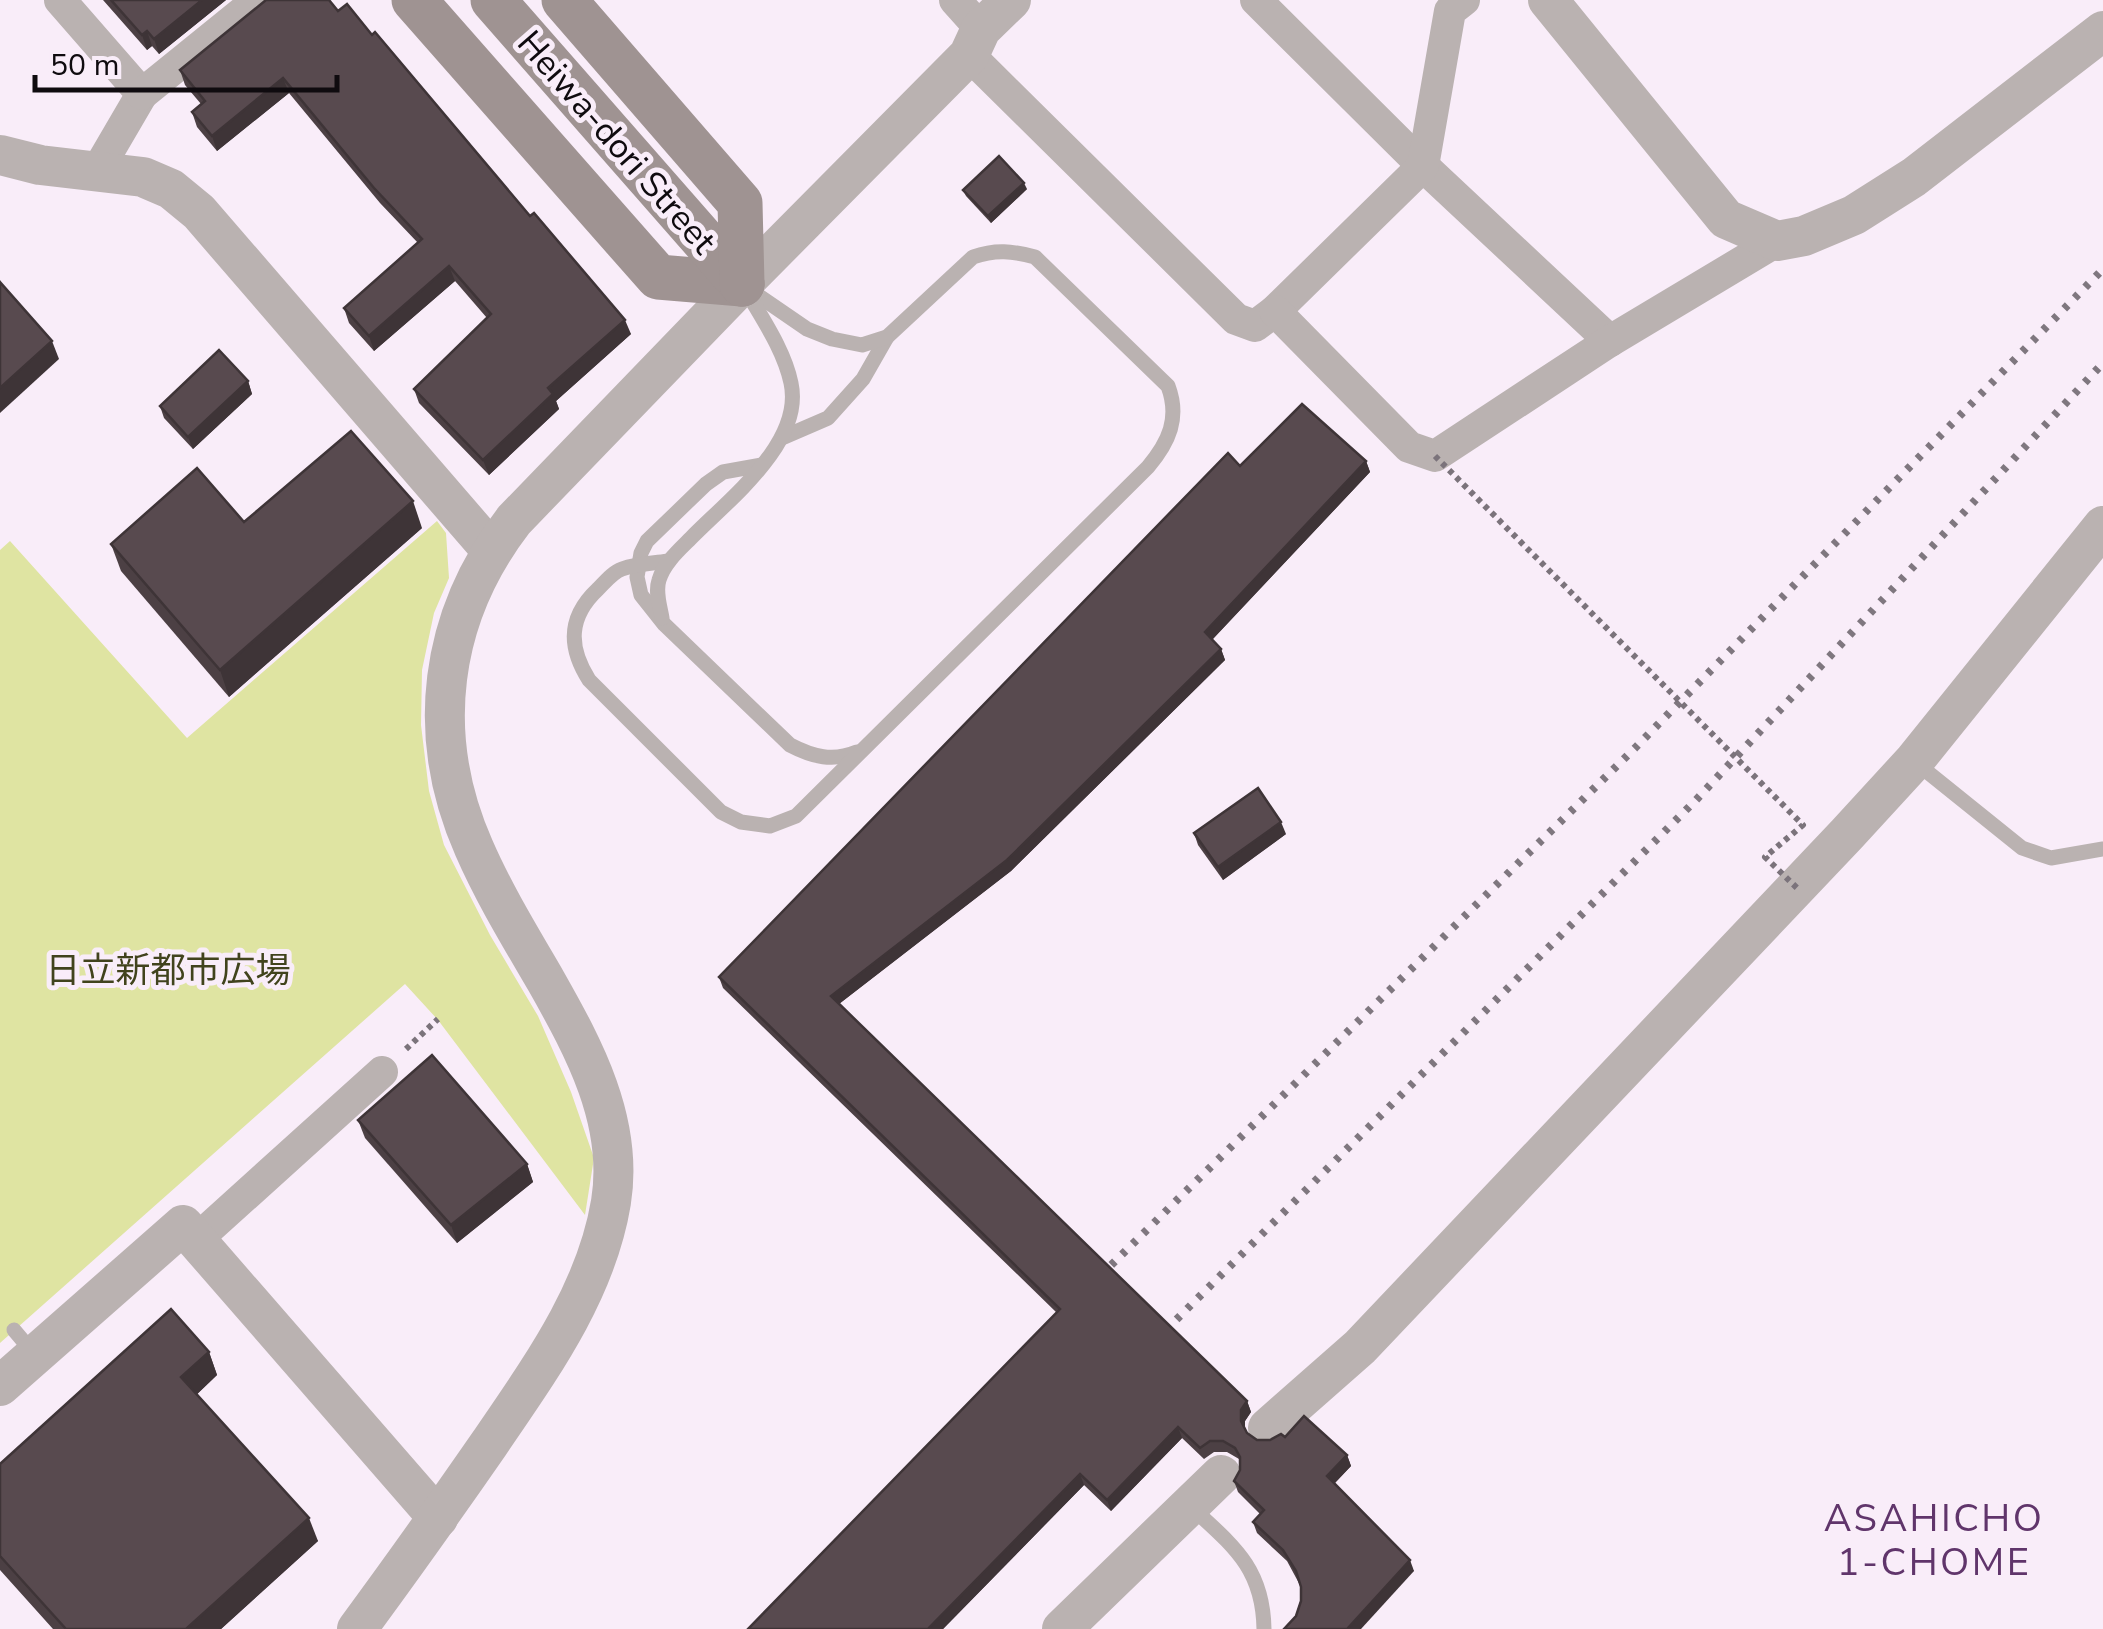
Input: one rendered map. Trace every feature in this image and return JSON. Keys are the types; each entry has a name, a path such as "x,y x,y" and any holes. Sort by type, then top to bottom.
{"main road":[{"path":"414,0 658,277 742,284 740,203 564,0"},
{"name":"Heiwa-dori Street","path":"493,0 742,284"}],"street":[{"path":"60,0 142,94"},
{"path":"97,170 142,94 258,0"},
{"path":"357,1629 538,1372 578,1303 600,1252 611,1199 614,1148 600,1092 577,1036 473,846 455,793 444,721 454,629 491,550 514,520 742,284 968,28 1011,0"},
{"path":"1256,0 1423,166 1610,341"},
{"path":"968,28 1236,319 1256,326 1276,312 1423,166 1450,11 1464,0"},
{"path":"1548,0 1726,219 1777,241"},
{"path":"1276,312 1409,447 1436,456 1610,341 1777,241 1804,236 1854,215 1914,177 2103,31"},
{"path":"0,154 40,165 142,177 171,190 199,212 491,550"},
{"path":"1268,1428 1360,1347 1797,888 1914,760 2103,526"},
{"path":"196,1240 382,1072"},
{"path":"0,1386 25,1342 183,1225 438,1518"},
{"path":"1062,1629 1221,1476"}],"lane":[{"path":"669,561 618,570 591,596 577,617 576,659 590,680 722,812 741,822 770,826 796,816 870,746 1148,468 1172,427 1175,406 1168,386 1051,269 1035,257 1011,250 974,258 887,337 862,379 828,418 784,437"},
{"path":"742,284 807,329 832,339 862,345 887,337"},
{"path":"664,624 658,581 669,561 784,437 792,410 792,386 783,358 742,284"},
{"path":"762,464 724,472 706,484 647,541 638,565 641,595 664,624 790,746 813,757 843,758 870,746"},
{"path":"1914,760 2022,848 2050,858 2103,849"},
{"path":"1190,1506 1240,1553 1255,1576 1264,1602 1264,1629"}],"path":[{"path":"1436,456 1802,825 1765,857 1797,888"}],"green space":[{"name":"日立新都市広場","path":"437,521 446,533 449,578 434,613 422,670 421,725 429,791 444,845 490,935 538,1016 571,1092 594,1158 585,1215 438,1020 405,984 0,1343 0,550 10,541 187,738"}],"building":[{"path":"111,0 202,0 154,39 147,31 142,35"},
{"path":"266,0 329,0 338,11 347,4 625,320 548,388 553,394 483,460 414,389 491,314 449,266 369,336 344,308 422,239 374,188 283,78 212,136 192,112 205,101 180,70"},
{"path":"999,156 1024,183 988,216 963,190"},
{"path":"0,282 52,341 0,388"},
{"path":"219,350 248,381 188,437 160,406"},
{"path":"1302,404 1366,461 1205,632 1221,649 1007,860 831,996 1247,1401 1241,1410 1241,1421 1247,1433 1257,1440 1270,1440 1281,1434 1285,1437 1304,1416 1347,1455 1327,1476 1410,1560 1347,1629 1284,1629 1296,1616 1301,1587 1283,1550 1253,1522 1264,1510 1234,1481 1240,1470 1240,1457 1235,1448 1223,1441 1210,1441 1200,1448 1178,1427 1107,1500 1080,1474 928,1629 748,1629 1060,1309 719,977 1228,453 1240,466"},
{"path":"351,431 413,501 220,670 111,544 197,468 244,522"},
{"path":"1258,788 1281,822 1218,867 1194,833"},
{"path":"432,1055 527,1164 451,1225 358,1120"},
{"path":"171,1309 209,1352 181,1377 309,1518 186,1629 66,1629 0,1556 0,1464"}],"railway":[{"path":"1090,1286 1636,747 2103,269"},
{"path":"1166,1330 1696,800 2103,363"}],"district":[{"name":"ASAHICHO 1-CHOME","path":"1934,1540"}]}
